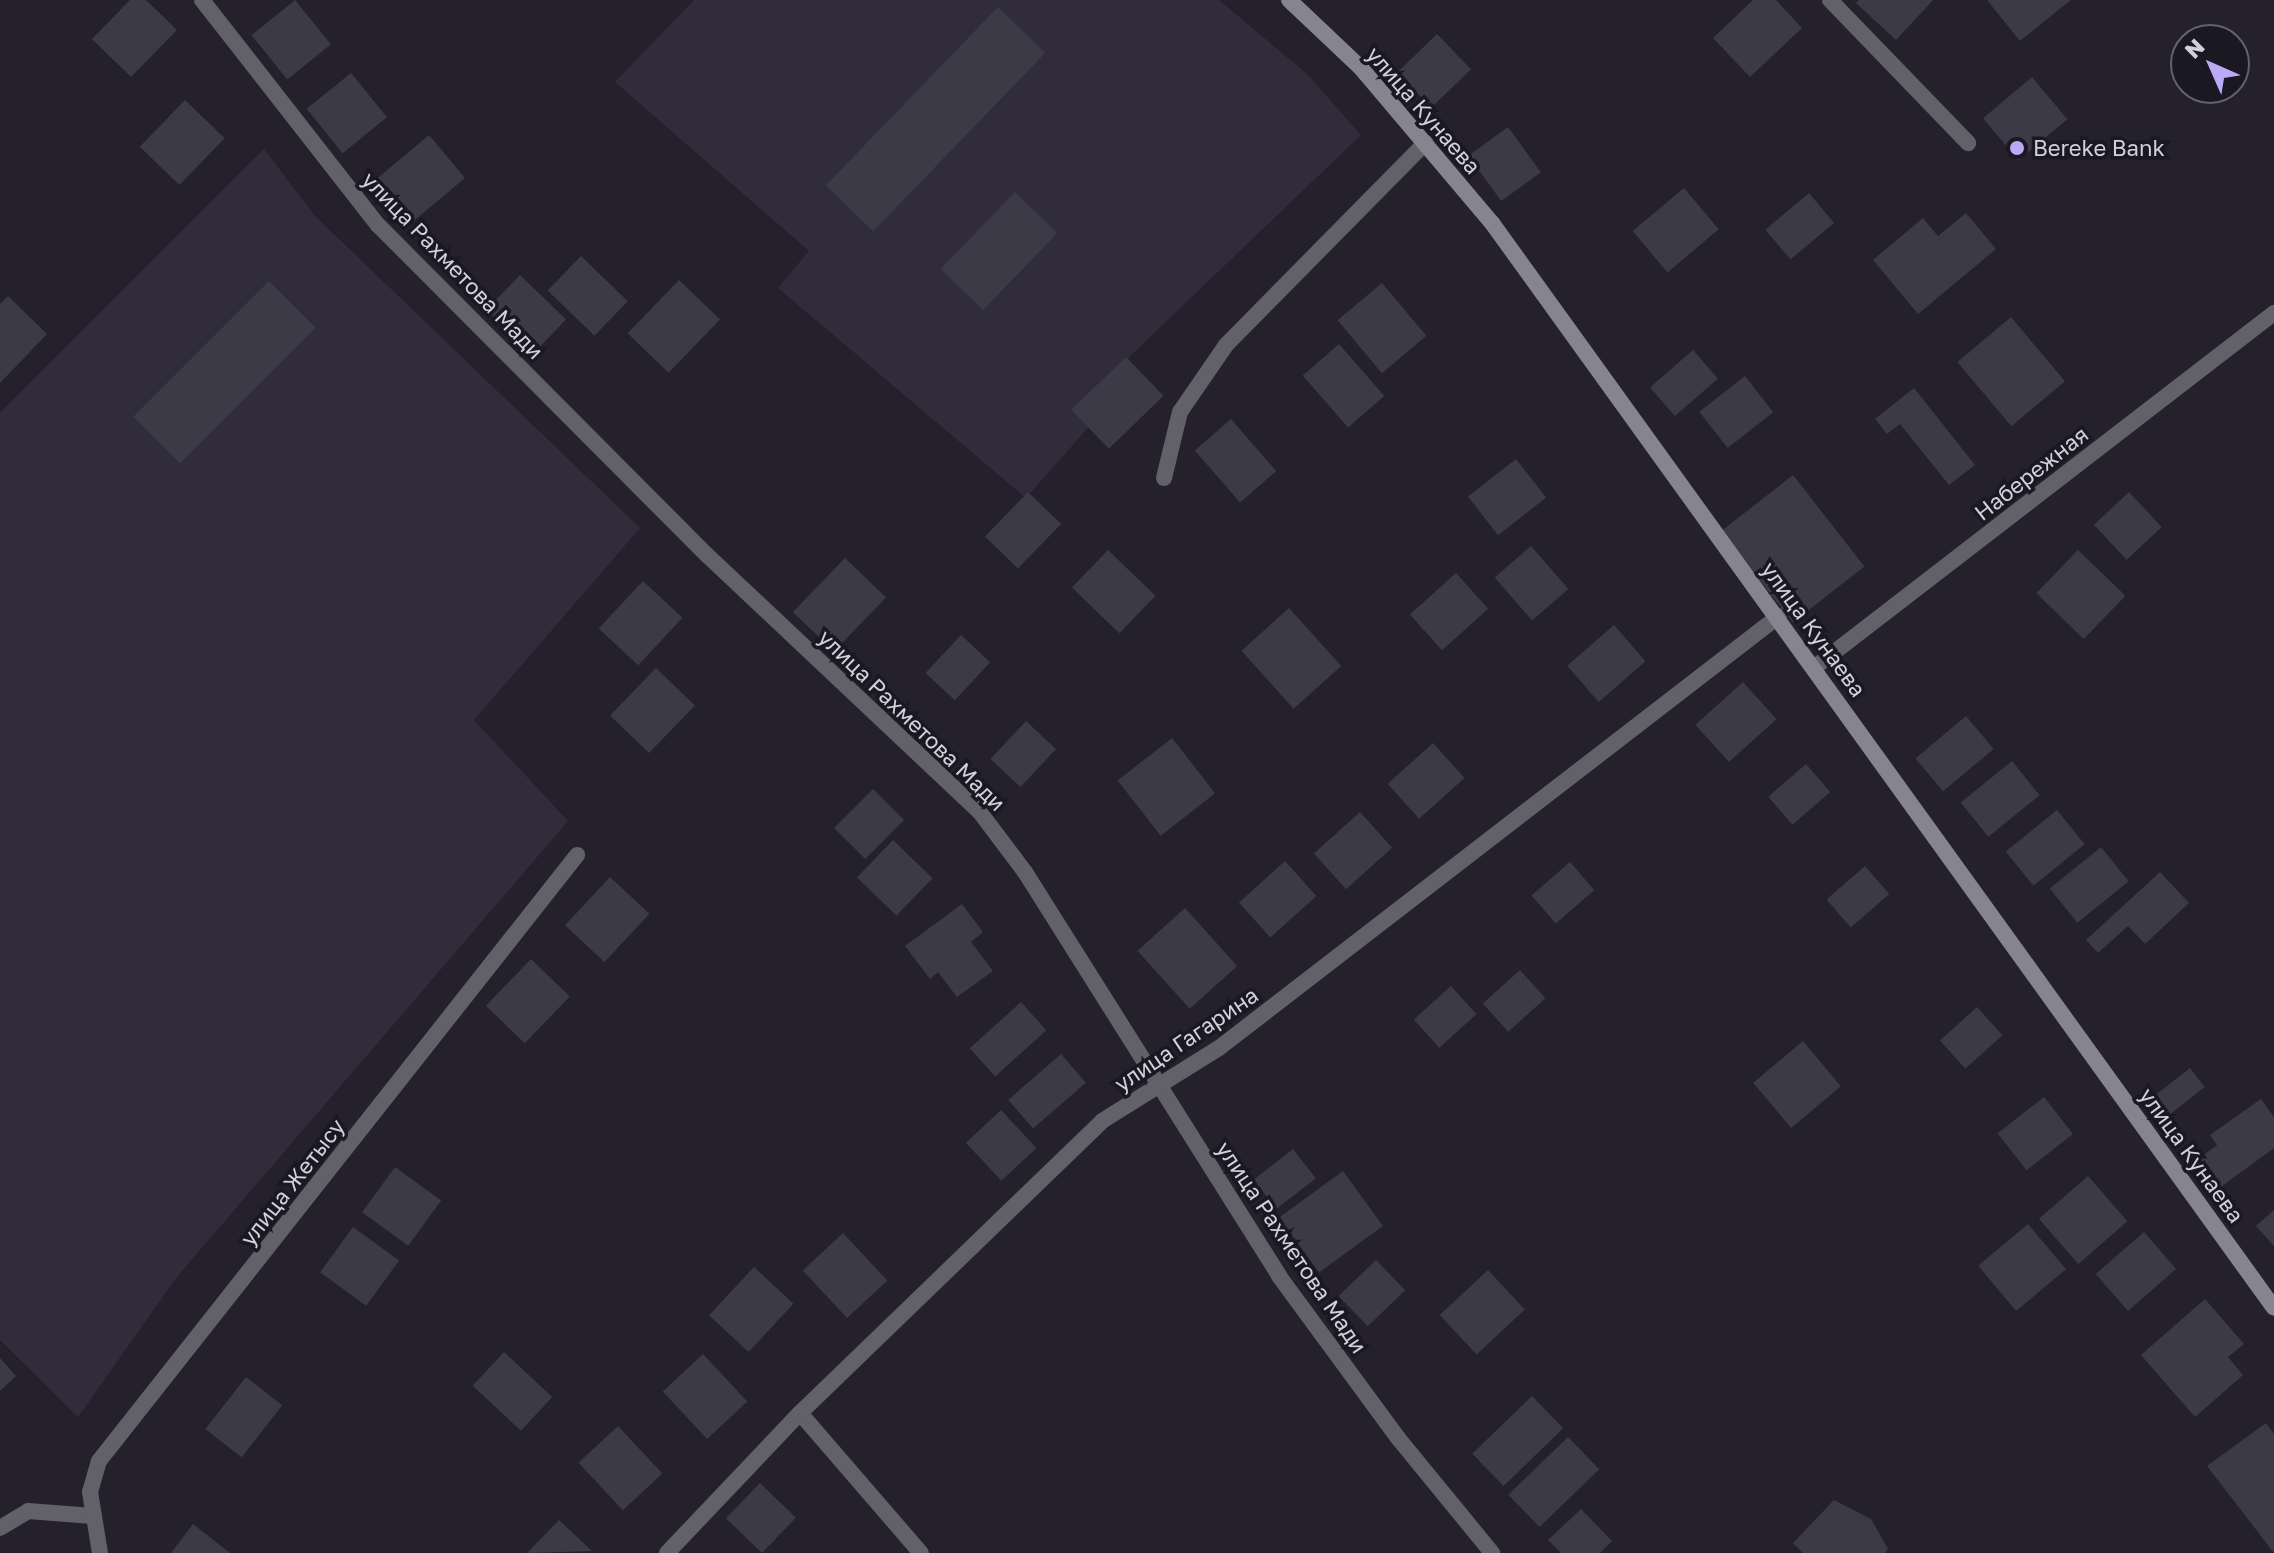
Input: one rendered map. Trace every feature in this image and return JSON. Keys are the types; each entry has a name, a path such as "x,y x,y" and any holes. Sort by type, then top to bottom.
{"main road":[{"name":"улица Кунаева","path":"1289,0 1361,68 1492,223 1779,616 2274,1308"}],"street":[{"name":"улица Рахметова Мади","path":"202,0 378,225 707,555 979,811 1025,872 1279,1276 1398,1438 1492,1553"},
{"path":"1830,0 1968,143"},
{"path":"1164,478 1180,412 1226,345 1425,143"},
{"name":"Набережная","path":"1815,667 2274,313"},
{"name":"улица Гагарина","path":"667,1553 800,1413 1102,1121 1219,1048 1779,616"},
{"name":"улица Жетысу","path":"100,1553 90,1492 99,1461 577,855"},
{"path":"800,1413 921,1553"},
{"path":"0,1528 28,1511 93,1516"}],"shaded area":[{"path":"694,0 1219,0 1307,74 1361,135 1083,401 1100,414 1026,498 778,288 809,251 615,82"},
{"path":"264,149 315,216 640,528 474,720 568,821 176,1278 78,1417 0,1340 0,413"}],"building":[{"path":"130,0 146,0 177,30 131,77 92,39"},
{"path":"295,0 331,44 287,80 251,35"},
{"path":"1753,0 1776,0 1802,28 1750,77 1713,38"},
{"path":"1859,0 1933,0 1896,40 1856,3"},
{"path":"1987,0 2071,0 2020,41"},
{"path":"998,7 1045,53 873,231 826,185"},
{"path":"1437,34 1471,69 1431,107 1397,72"},
{"path":"351,73 387,117 343,153 307,109"},
{"path":"2032,77 2067,119 2018,160 1983,118"},
{"path":"185,100 225,138 179,185 140,147"},
{"path":"1508,127 1541,172 1501,201 1468,156"},
{"path":"429,135 465,178 408,226 372,183"},
{"path":"1684,188 1719,229 1667,272 1633,231"},
{"path":"1015,192 1057,233 983,310 941,269"},
{"path":"1809,193 1834,223 1790,260 1765,230"},
{"path":"1966,213 1996,249 1918,314 1873,260 1923,218 1938,236"},
{"path":"581,256 628,301 594,336 548,291"},
{"path":"520,275 566,319 533,354 487,310"},
{"path":"679,280 720,320 669,373 628,333"},
{"path":"269,281 316,328 180,463 133,417"},
{"path":"1382,283 1426,336 1382,373 1338,320"},
{"path":"8,296 47,334 0,383 0,304"},
{"path":"2011,317 2065,381 2011,426 1957,362"},
{"path":"1339,344 1384,396 1348,428 1303,375"},
{"path":"1693,350 1718,379 1675,416 1650,387"},
{"path":"1126,357 1164,396 1109,449 1071,410"},
{"path":"1745,376 1773,412 1728,448 1699,412"},
{"path":"1914,388 1975,465 1949,485 1900,424 1887,434 1875,419"},
{"path":"1231,419 1276,471 1240,503 1195,450"},
{"path":"1516,459 1546,498 1498,535 1468,497"},
{"path":"1793,475 1864,566 1793,622 1721,531"},
{"path":"1028,492 1061,524 1018,569 985,537"},
{"path":"2129,492 2162,527 2127,560 2094,525"},
{"path":"1531,546 1568,589 1532,621 1495,577"},
{"path":"1108,550 1155,596 1119,633 1072,587"},
{"path":"2078,550 2125,596 2084,639 2036,593"},
{"path":"845,558 886,598 834,652 793,612"},
{"path":"1456,573 1488,609 1442,650 1410,614"},
{"path":"643,581 682,618 638,665 599,629"},
{"path":"1289,608 1341,666 1294,709 1241,651"},
{"path":"1614,625 1645,661 1599,702 1567,666"},
{"path":"961,635 990,662 955,700 926,673"},
{"path":"656,668 695,706 649,753 610,715"},
{"path":"1743,682 1776,719 1729,762 1695,725"},
{"path":"1966,716 1994,749 1943,791 1915,758"},
{"path":"1026,721 1056,749 1021,787 991,759"},
{"path":"1172,738 1215,793 1161,836 1118,780"},
{"path":"1433,743 1464,778 1419,819 1388,784"},
{"path":"2012,761 2040,795 1988,837 1961,803"},
{"path":"1806,764 1830,792 1793,825 1768,797"},
{"path":"873,789 904,820 865,859 834,828"},
{"path":"2057,810 2085,844 2033,886 2006,852"},
{"path":"1360,812 1392,848 1346,889 1314,853"},
{"path":"893,840 933,878 896,916 857,877"},
{"path":"2101,847 2129,881 2077,923 2050,889"},
{"path":"1285,861 1316,896 1270,937 1239,902"},
{"path":"1570,862 1594,890 1556,923 1532,895"},
{"path":"1865,866 1889,894 1851,927 1827,899"},
{"path":"2160,872 2189,903 2145,944 2128,926 2098,953 2086,940"},
{"path":"610,877 649,914 604,962 565,925"},
{"path":"962,904 983,932 971,942 993,971 957,997 938,972 930,979 905,946"},
{"path":"1185,908 1237,966 1190,1009 1137,951"},
{"path":"531,959 570,997 525,1043 486,1006"},
{"path":"1520,970 1545,998 1508,1032 1483,1003"},
{"path":"1451,986 1476,1014 1439,1048 1414,1019"},
{"path":"1021,1002 1046,1030 995,1076 970,1048"},
{"path":"1977,1007 2002,1035 1965,1069 1940,1040"},
{"path":"1803,1041 1841,1086 1791,1128 1753,1083"},
{"path":"1061,1054 1086,1083 1033,1129 1008,1100"},
{"path":"2190,1068 2205,1087 2170,1114 2155,1095"},
{"path":"2044,1097 2073,1134 2026,1170 1998,1133"},
{"path":"2261,1099 2274,1117 2274,1148 2218,1189 2197,1160 2217,1145 2210,1135"},
{"path":"1001,1110 1036,1148 1001,1181 966,1143"},
{"path":"1293,1149 1316,1178 1276,1209 1254,1180"},
{"path":"395,1167 441,1201 408,1246 362,1212"},
{"path":"1343,1171 1383,1226 1319,1272 1279,1217"},
{"path":"2088,1176 2127,1221 2078,1264 2039,1219"},
{"path":"2274,1210 2274,1246 2256,1226"},
{"path":"2028,1224 2066,1269 2016,1311 1978,1266"},
{"path":"353,1227 399,1261 366,1306 320,1272"},
{"path":"2144,1232 2176,1269 2128,1311 2096,1274"},
{"path":"843,1233 887,1281 847,1318 803,1271"},
{"path":"1376,1260 1405,1290 1368,1326 1339,1296"},
{"path":"754,1267 793,1304 748,1352 709,1315"},
{"path":"1488,1270 1525,1309 1477,1355 1440,1315"},
{"path":"2205,1299 2244,1344 2228,1357 2243,1375 2195,1417 2141,1355"},
{"path":"504,1352 552,1397 521,1431 473,1386"},
{"path":"703,1354 747,1402 707,1439 663,1392"},
{"path":"0,1358 16,1376 0,1391"},
{"path":"246,1377 282,1405 242,1457 205,1429"},
{"path":"1532,1396 1563,1428 1504,1486 1472,1454"},
{"path":"2266,1423 2274,1434 2274,1553 2207,1466"},
{"path":"618,1426 662,1474 623,1510 579,1463"},
{"path":"1568,1437 1599,1469 1540,1527 1508,1495"},
{"path":"760,1483 796,1518 762,1553 726,1518"},
{"path":"1834,1500 1871,1519 1888,1549 1885,1553 1803,1553 1793,1543"},
{"path":"1581,1509 1612,1541 1600,1553 1561,1553 1548,1540"},
{"path":"559,1520 592,1551 527,1553"},
{"path":"193,1524 230,1553 171,1553"}],"place":[{"name":"Bereke Bank","path":"2017,148"}]}
